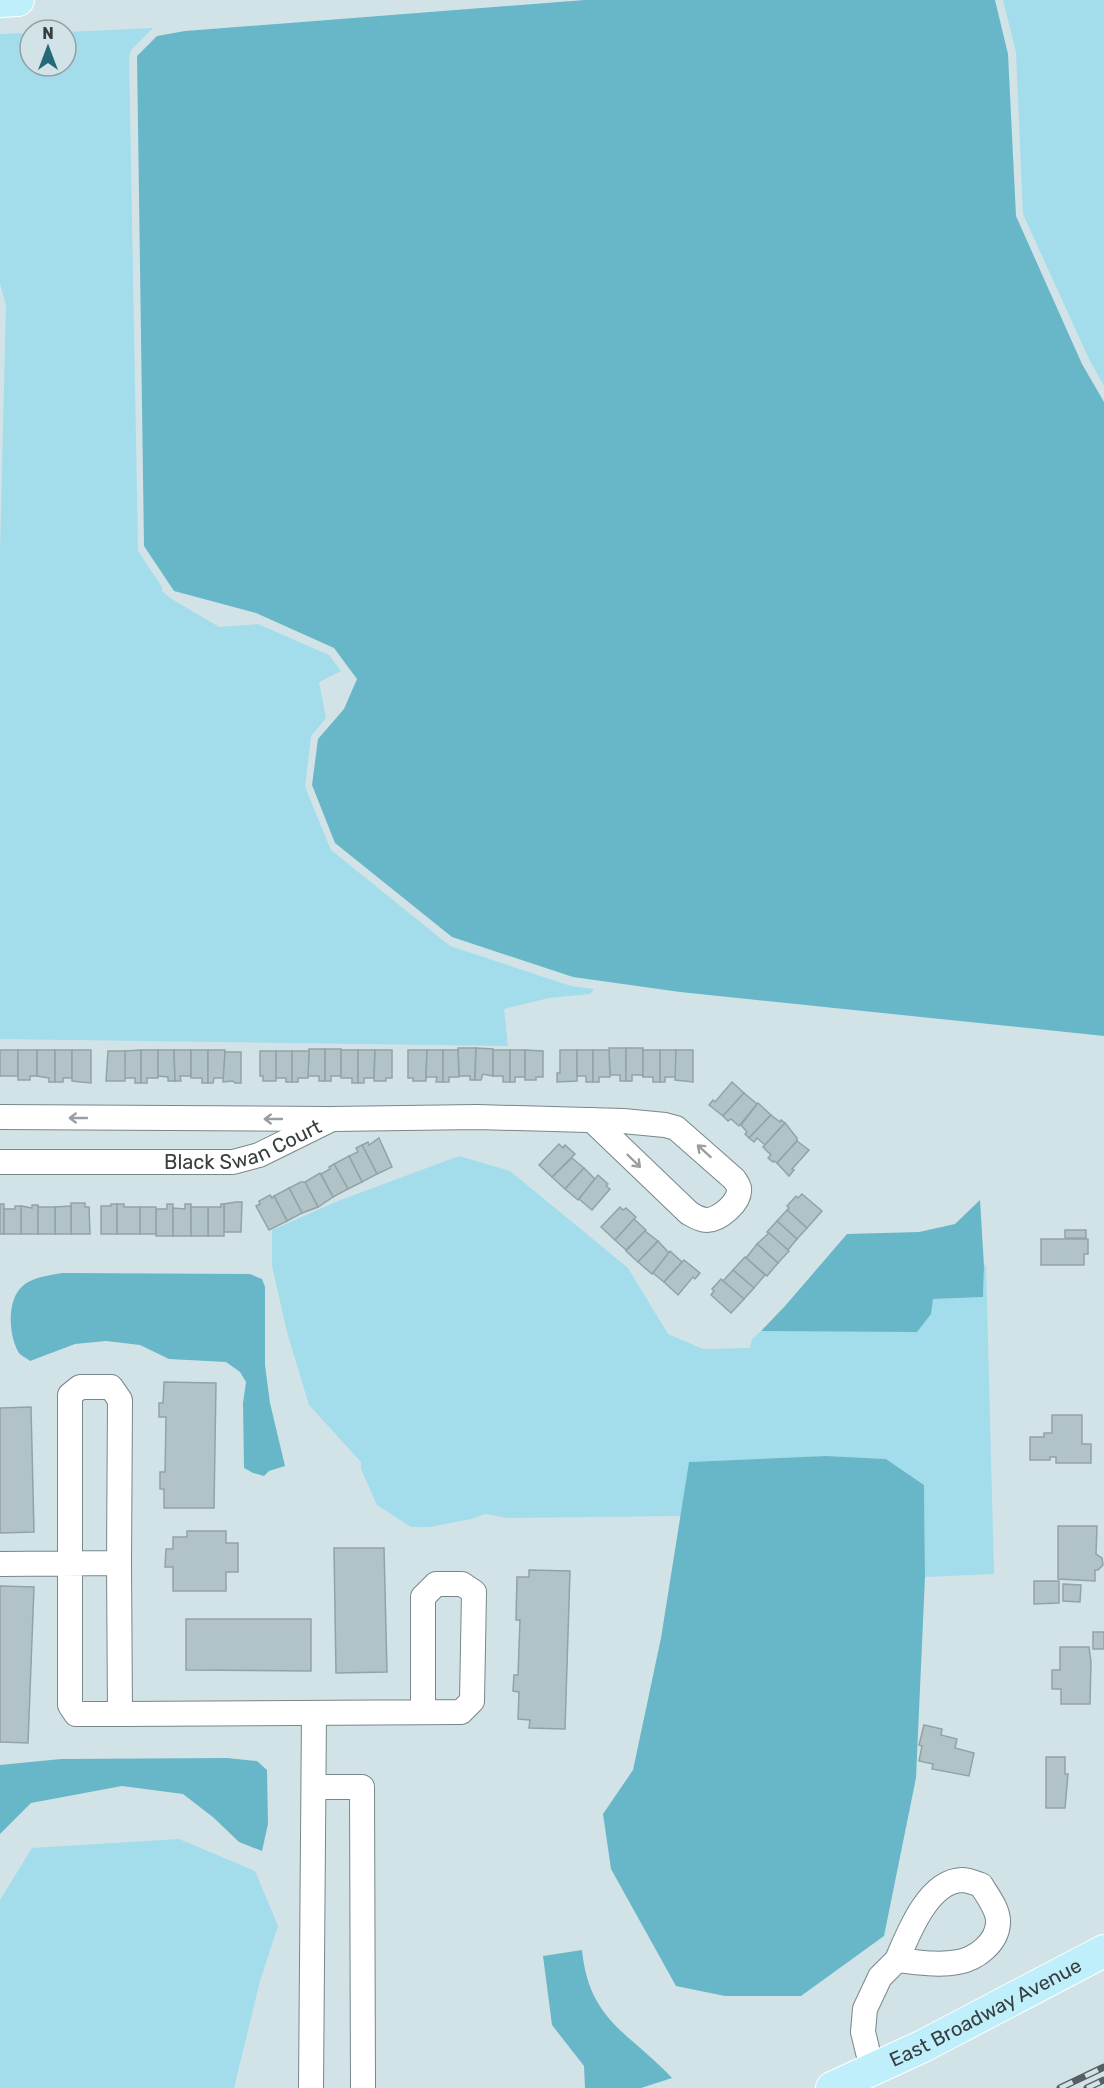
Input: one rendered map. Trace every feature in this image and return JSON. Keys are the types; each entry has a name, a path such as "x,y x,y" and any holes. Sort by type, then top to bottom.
{"main road":[{"path":"0,1 18,0"},
{"name":"East Broadway Avenue","path":"832,2088 923,2046 1104,1951"}],"street":[{"path":"0,1117 332,1119"},
{"name":"Black Swan Court","path":"0,1162 233,1162 260,1155 332,1119 477,1117 592,1120 633,1122 675,1128 734,1179 739,1188 737,1196 722,1214 710,1220 700,1219 689,1213 592,1120"},
{"path":"120,1714 120,1400 111,1387 80,1387 70,1395 70,1706 76,1714 120,1714 314,1713 461,1712 472,1701 474,1592 462,1584 436,1584 423,1597 423,1712"},
{"path":"0,1564 119,1563"},
{"path":"311,2088 314,1713"},
{"path":"314,1787 362,1787 363,2088"},
{"path":"872,2069 863,2032 865,2009 880,1977 897,1960"}],"shaded area":[{"path":"585,0 995,0 1008,54 1016,216 1082,364 1104,402 1104,1036 680,992 573,977 452,937 335,843 312,785 318,739 344,709 357,679 334,648 256,613 174,591 144,546 137,56 157,36 185,31"},
{"path":"1003,0 1104,0 1104,386 1089,359 1023,214 1016,52"},
{"path":"153,28 131,50 129,57 138,551 162,587 162,591 219,627 258,624 329,655 341,671 319,682 326,718 311,736 305,787 331,850 450,946 571,986 594,989 590,994 549,998 504,1009 508,1046 0,1039 0,553 6,305 0,284 0,34 18,33 18,78 78,78 78,31"},
{"path":"459,1156 510,1171 628,1268 668,1334 703,1349 750,1348 752,1339 761,1331 917,1331 933,1299 983,1297 984,1266 986,1264 994,1574 925,1577 924,1485 886,1459 826,1456 690,1462 681,1516 508,1518 485,1514 430,1527 411,1527 377,1505 361,1469 361,1462 309,1405 287,1332 272,1266 272,1230 338,1201"},
{"path":"980,1200 984,1266 983,1297 933,1299 931,1314 917,1332 761,1331 847,1234 919,1232 955,1224"},
{"path":"62,1273 250,1274 262,1279 265,1287 265,1365 270,1403 285,1466 269,1471 264,1476 244,1468 243,1403 246,1382 240,1372 226,1362 169,1359 140,1345 106,1341 75,1344 30,1361 20,1354 11,1330 11,1312 15,1296 28,1282"},
{"path":"826,1456 886,1459 924,1485 925,1577 916,1778 884,1936 801,1996 725,1996 676,1986 611,1869 603,1814 633,1770 661,1638 689,1462"},
{"path":"227,1758 257,1761 267,1770 268,1824 262,1851 239,1842 214,1818 183,1794 122,1786 31,1803 0,1834 0,1765 61,1759"},
{"path":"179,1839 255,1871 278,1926 260,1981 234,2088 0,2088 0,1900 32,1848"},
{"path":"582,1950 586,1974 602,2010 626,2036 672,2078 641,2088 585,2088 584,2066 552,2025 543,1956"}],"building":[{"path":"458,1048 476,1048 475,1080 470,1080 470,1076 459,1076"},
{"path":"476,1048 493,1049 493,1076 483,1074 481,1080 475,1080"},
{"path":"609,1048 626,1048 626,1081 620,1081 620,1075 610,1075"},
{"path":"626,1048 643,1048 643,1077 632,1075 632,1081 626,1081"},
{"path":"309,1049 325,1049 325,1081 319,1081 319,1076 308,1076"},
{"path":"325,1049 341,1049 341,1076 331,1076 331,1081 325,1081"},
{"path":"0,1050 18,1050 18,1076 0,1076"},
{"path":"18,1050 37,1050 37,1076 30,1076 30,1080 18,1080"},
{"path":"37,1050 55,1050 55,1082 49,1082 49,1078 37,1076"},
{"path":"55,1050 72,1050 72,1078 63,1078 63,1082 55,1082"},
{"path":"72,1050 91,1050 91,1083 72,1081"},
{"path":"141,1050 141,1083 135,1083 135,1078 124,1078 125,1051"},
{"path":"141,1050 158,1050 158,1078 147,1078 147,1083 141,1083"},
{"path":"158,1050 174,1050 175,1081 168,1081 168,1077 158,1076"},
{"path":"174,1050 191,1050 191,1076 180,1076 181,1081 175,1081"},
{"path":"191,1050 208,1050 208,1083 202,1083 202,1078 191,1078"},
{"path":"208,1050 225,1050 224,1078 214,1078 213,1083 208,1083"},
{"path":"341,1050 358,1050 358,1083 352,1083 352,1078 341,1078"},
{"path":"358,1050 375,1050 374,1078 364,1078 364,1083 358,1083"},
{"path":"375,1050 392,1050 392,1078 386,1078 386,1081 374,1081"},
{"path":"408,1050 427,1050 426,1081 413,1081 413,1078 408,1078"},
{"path":"427,1050 443,1050 443,1082 436,1082 437,1077 426,1077"},
{"path":"443,1050 458,1050 459,1077 449,1077 449,1082 443,1082"},
{"path":"493,1050 510,1050 510,1082 503,1082 503,1076 493,1076"},
{"path":"510,1050 525,1050 525,1077 515,1077 515,1082 510,1082"},
{"path":"525,1050 543,1051 543,1077 536,1077 536,1080 525,1080"},
{"path":"560,1050 577,1050 577,1081 557,1082 557,1073 560,1073"},
{"path":"577,1050 593,1050 593,1082 586,1082 586,1076 577,1076"},
{"path":"593,1050 609,1050 610,1077 599,1077 599,1082 593,1082"},
{"path":"643,1050 660,1050 660,1082 653,1082 653,1077 643,1077"},
{"path":"660,1050 676,1050 676,1077 665,1077 665,1082 660,1082"},
{"path":"676,1050 693,1050 693,1082 675,1080"},
{"path":"108,1051 125,1051 125,1081 106,1081"},
{"path":"260,1051 276,1051 276,1081 263,1081 263,1076 260,1076"},
{"path":"276,1051 292,1051 292,1082 286,1082 286,1078 276,1078"},
{"path":"292,1051 309,1051 308,1078 298,1078 298,1082 292,1082"},
{"path":"225,1052 241,1052 241,1083 223,1082"},
{"path":"732,1082 744,1093 723,1116 709,1105 713,1100 715,1102"},
{"path":"744,1093 757,1104 739,1126 723,1116"},
{"path":"758,1103 771,1115 749,1138 741,1125"},
{"path":"771,1115 785,1123 765,1145 757,1138 754,1142 749,1138"},
{"path":"785,1123 797,1141 777,1163 773,1162 768,1158 771,1155 763,1147"},
{"path":"379,1138 392,1167 377,1174 362,1145 368,1142 369,1145"},
{"path":"797,1141 809,1150 792,1169 794,1170 789,1176 777,1163"},
{"path":"559,1144 563,1148 565,1145 575,1154 552,1177 539,1165"},
{"path":"362,1145 377,1174 362,1182 349,1156 358,1152 356,1148"},
{"path":"349,1156 362,1182 348,1189 334,1164"},
{"path":"572,1158 584,1168 565,1189 552,1177"},
{"path":"334,1164 348,1189 333,1197 321,1174"},
{"path":"584,1168 595,1179 578,1200 565,1189"},
{"path":"320,1173 333,1197 318,1207 305,1182"},
{"path":"598,1175 610,1189 592,1210 579,1199"},
{"path":"305,1182 318,1207 302,1213 289,1188"},
{"path":"289,1188 302,1213 287,1221 274,1196"},
{"path":"802,1194 822,1211 807,1228 787,1210 789,1208 787,1206 796,1196 798,1198"},
{"path":"270,1195 272,1198 274,1196 287,1221 269,1230 256,1206 260,1204 259,1201"},
{"path":"242,1202 241,1232 224,1232 224,1204"},
{"path":"71,1203 85,1203 85,1207 89,1207 90,1234 71,1234"},
{"path":"0,1204 4,1204 4,1234 0,1234"},
{"path":"111,1204 117,1204 117,1234 101,1234 101,1206 111,1206"},
{"path":"117,1204 124,1204 124,1207 140,1207 140,1234 117,1234"},
{"path":"167,1204 173,1204 173,1236 156,1236 156,1209 167,1209"},
{"path":"185,1204 191,1204 191,1236 173,1236 173,1208 185,1209"},
{"path":"221,1204 224,1204 224,1236 208,1236 208,1207 221,1207"},
{"path":"32,1205 38,1205 38,1234 21,1234 21,1206 32,1208"},
{"path":"15,1206 21,1206 21,1234 4,1234 4,1209 15,1209"},
{"path":"71,1206 71,1234 55,1234 55,1207"},
{"path":"38,1207 55,1207 55,1234 38,1234"},
{"path":"140,1207 156,1207 156,1234 140,1234"},
{"path":"191,1207 208,1207 208,1236 191,1236"},
{"path":"620,1207 623,1210 626,1208 636,1217 615,1240 601,1227"},
{"path":"787,1210 807,1228 797,1239 777,1221"},
{"path":"634,1219 646,1230 626,1250 615,1240"},
{"path":"777,1221 797,1239 788,1250 767,1232"},
{"path":"1065,1230 1086,1230 1086,1238 1065,1238"},
{"path":"645,1231 658,1241 638,1262 626,1251"},
{"path":"769,1233 789,1251 778,1263 757,1244"},
{"path":"1041,1239 1088,1239 1088,1254 1084,1254 1084,1265 1041,1265"},
{"path":"658,1241 669,1253 652,1274 638,1262"},
{"path":"757,1244 778,1263 767,1276 746,1258"},
{"path":"670,1251 682,1262 664,1282 653,1273"},
{"path":"745,1257 765,1275 754,1288 733,1270"},
{"path":"684,1260 700,1273 695,1279 693,1277 678,1295 664,1282"},
{"path":"733,1270 754,1288 744,1299 723,1281"},
{"path":"721,1279 744,1299 731,1313 711,1295 714,1291 712,1289"},
{"path":"164,1382 216,1383 214,1508 164,1508 164,1489 160,1489 160,1472 165,1472 166,1417 159,1417 159,1403 163,1403"},
{"path":"31,1407 34,1532 0,1533 0,1408"},
{"path":"1052,1415 1082,1415 1082,1444 1091,1444 1091,1463 1056,1463 1056,1457 1050,1457 1050,1460 1030,1460 1030,1437 1044,1437 1044,1433 1052,1433"},
{"path":"1058,1526 1097,1526 1096,1554 1102,1558 1103,1565 1095,1570 1095,1581 1058,1579"},
{"path":"187,1531 226,1531 226,1543 238,1543 238,1572 226,1572 226,1591 173,1591 173,1567 165,1567 166,1549 173,1549 173,1537 187,1537"},
{"path":"334,1548 384,1548 387,1672 336,1673"},
{"path":"529,1570 570,1571 565,1729 529,1728 530,1720 518,1719 519,1692 513,1691 514,1675 518,1675 520,1620 516,1620 517,1577 529,1577"},
{"path":"1034,1581 1059,1581 1059,1603 1034,1604"},
{"path":"1063,1584 1081,1585 1080,1602 1063,1601"},
{"path":"0,1586 34,1587 28,1743 0,1742"},
{"path":"186,1619 311,1619 311,1671 186,1670"},
{"path":"1093,1632 1104,1632 1104,1649 1093,1649"},
{"path":"1060,1647 1089,1647 1090,1704 1061,1704 1061,1689 1052,1689 1052,1670 1060,1670"},
{"path":"924,1725 942,1729 941,1735 957,1739 955,1748 974,1753 969,1776 932,1769 933,1764 919,1761 922,1746 919,1745"},
{"path":"1046,1757 1065,1757 1065,1774 1068,1774 1065,1808 1046,1808"}],"railway":[{"path":"1060,2088 1104,2067"},
{"path":"1087,2088 1104,2080"}]}
